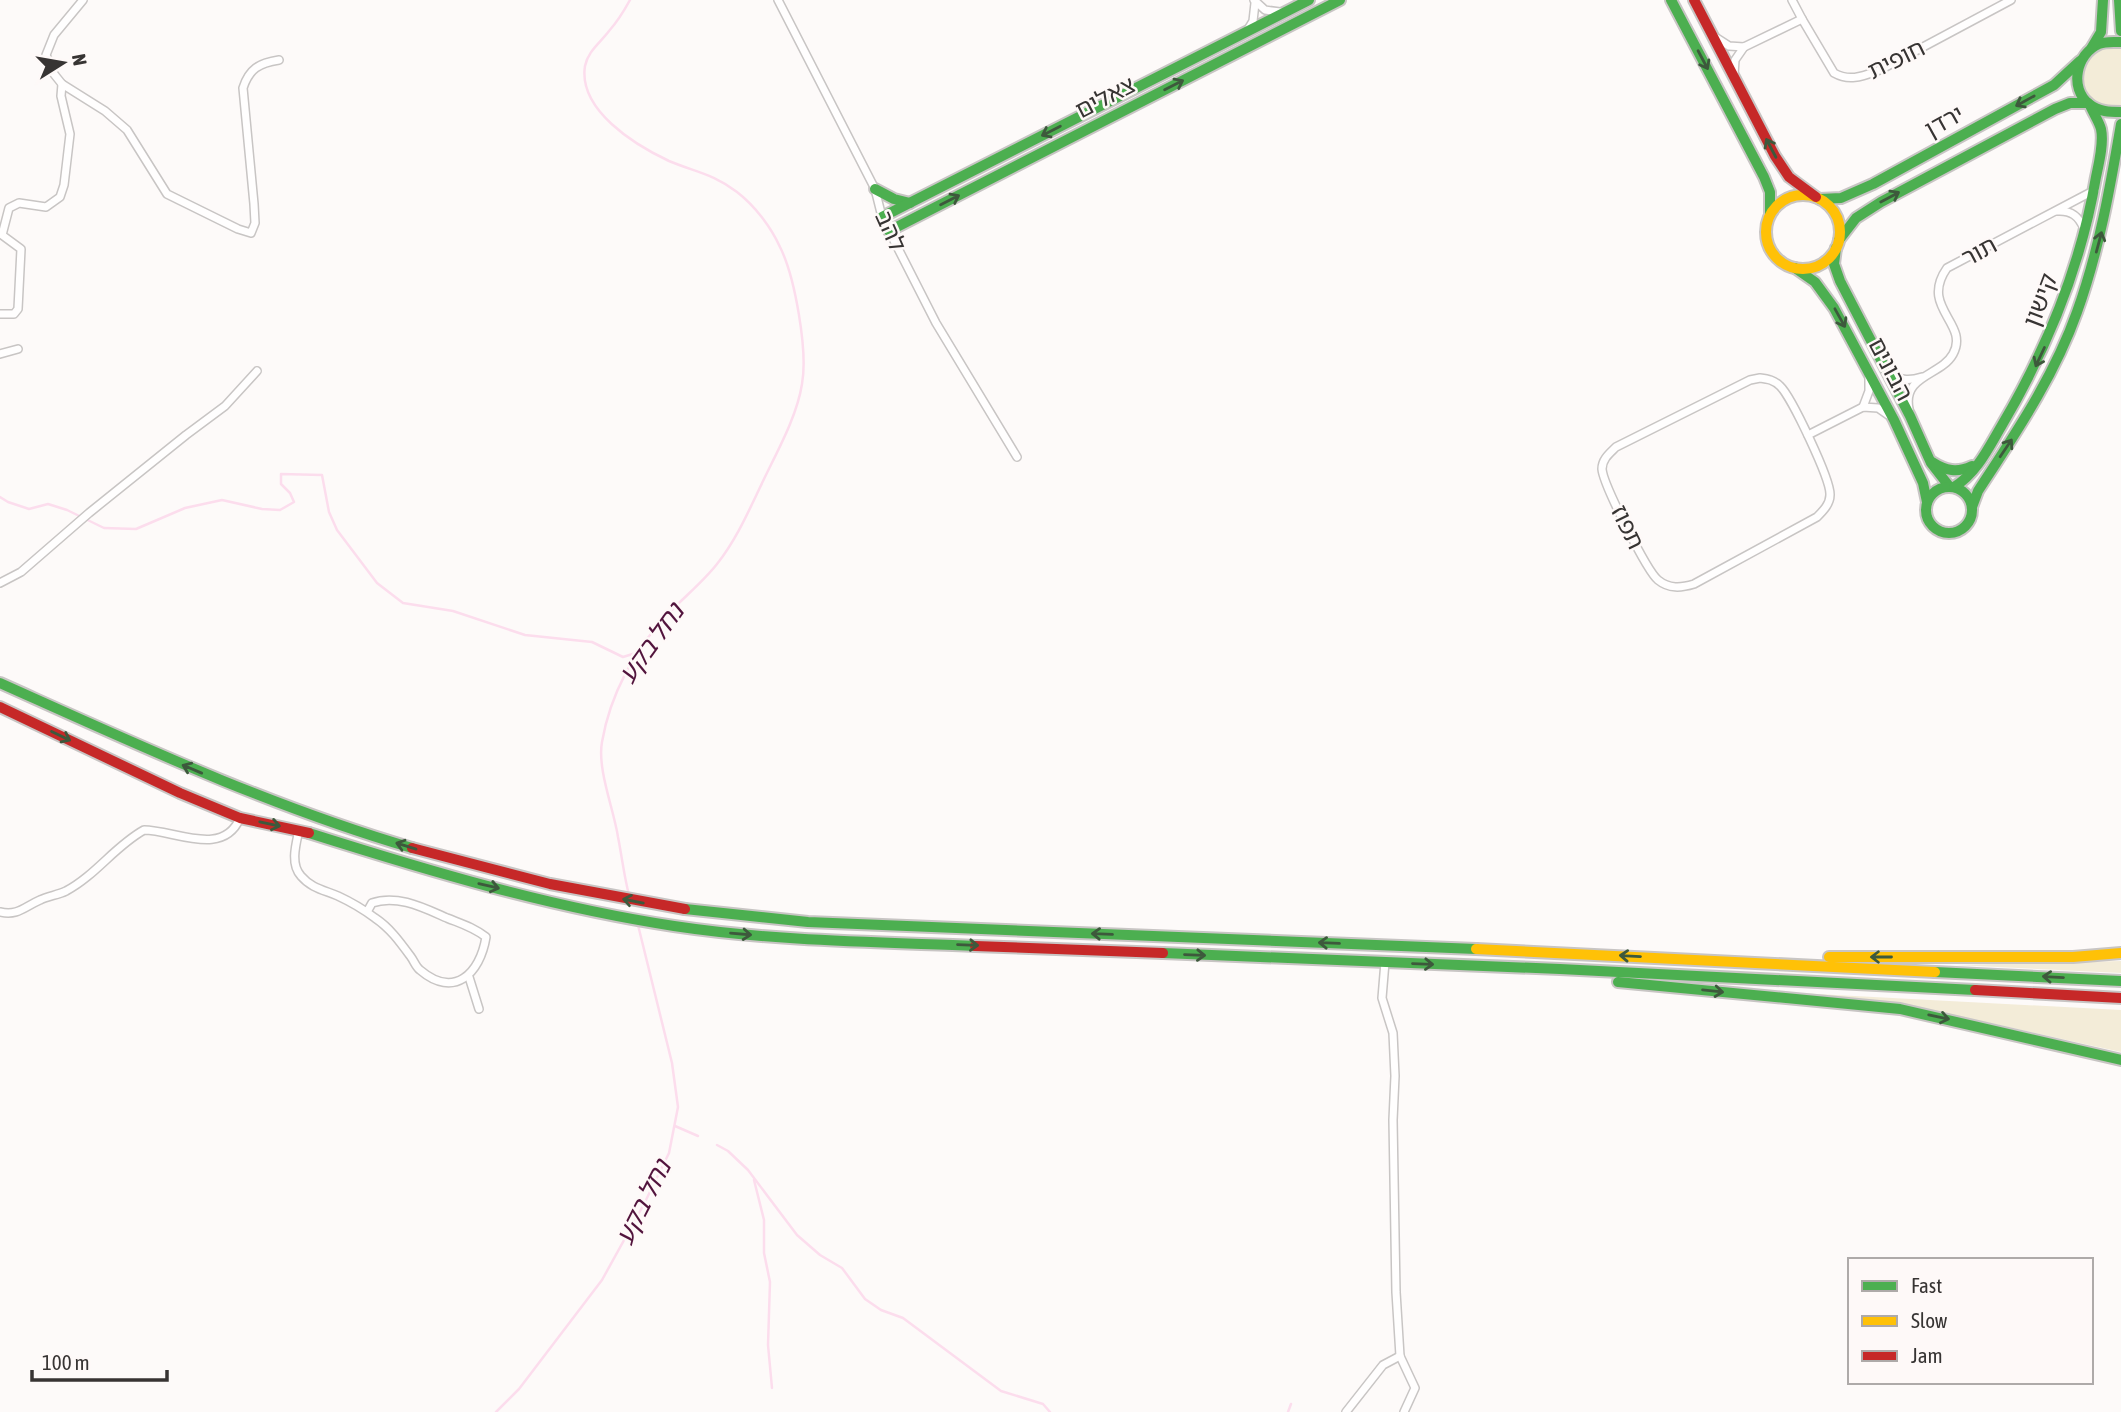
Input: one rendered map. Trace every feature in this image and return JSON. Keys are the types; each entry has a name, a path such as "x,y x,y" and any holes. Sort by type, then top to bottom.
{"main road":[{"name":"צאלים","path":"882,217 1308,0"},
{"name":"צאלים","path":"889,231 1340,0"},
{"path":"1671,0 1770,192 1770,214 1765,231 1769,248 1782,263 1795,268 1817,266 1825,261 1837,244 1840,231 1836,215 1831,208 1789,177 1775,156 1694,0"},
{"path":"2090,48 2101,32 2103,0"},
{"path":"2119,0 2121,31"},
{"path":"2090,48 2104,42 2121,42"},
{"name":"ירדן","path":"1818,198 1840,198 1873,184 2054,85 2090,48"},
{"name":"קישון","path":"1952,487 1980,461 2021,393 2048,339 2073,275 2095,190 2101,134 2098,119 2077,84 2080,61"},
{"name":"ירדן","path":"1837,244 1849,225 1870,208 2055,109 2070,103 2089,104"},
{"path":"2089,104 2104,112 2121,112"},
{"name":"קישון","path":"1972,507 1978,491 2048,378 2077,313 2105,220 2121,124"},
{"path":"876,189 894,199 911,203"},
{"path":"1770,214 1787,198 1803,194 1818,198"},
{"name":"הבונים","path":"1837,244 1834,264 1840,281 1930,461 1939,476 1952,487"},
{"name":"הבונים","path":"1795,268 1815,282 1828,297 1894,420 1923,482 1927,502"},
{"path":"1930,461 1947,471 1957,472 1980,461"},
{"path":"1952,487 1966,494 1972,507 1966,525 1950,533 1933,526 1926,515 1927,502 1933,492 1952,487"},
{"path":"0,683 190,768 312,817 458,862 591,894 676,909 735,917 808,922 1656,958 2121,981"},
{"path":"0,706 180,793 240,818 299,830 453,878 592,911 673,926 807,939 1385,962 2121,998"},
{"path":"1656,958 2073,957 2121,953"},
{"path":"1450,965 1900,1009 2121,1060"}],"street":[{"path":"83,0 54,35 46,55 54,74 62,84 105,111 127,130 167,194 250,233 255,223 243,88 248,74 260,65 279,60"},
{"name":"להב","path":"778,0 876,189 882,217 936,323 1017,457"},
{"name":"חופית","path":"1792,0 1834,73 1843,78 1858,78 1880,70 2011,0"},
{"path":"1254,1 1269,12 1289,10"},
{"path":"1245,33 1254,21 1254,1"},
{"path":"1734,77 1735,60 1744,47 1802,19"},
{"path":"1712,34 1729,46 1744,47"},
{"path":"0,314 13,314 18,309 21,248 1,234 9,208 19,203 46,207 60,197 64,185 70,134 61,96 62,84"},
{"name":"תור","path":"1911,420 1907,397 1912,387 1953,354 1955,330 1937,292 1940,278 1947,268 2095,190"},
{"path":"2052,212 2067,210 2078,217 2085,232"},
{"path":"0,354 18,349"},
{"path":"1884,366 1899,378 1912,380 1923,377"},
{"path":"1863,407 1869,391 1868,370"},
{"path":"0,583 21,572 89,513 225,406 257,371"},
{"name":"תפוז","path":"1760,378 1771,379 1782,387 1808,435 1829,485 1830,497 1817,517 1686,586 1667,585 1657,579 1650,571 1605,480 1602,467 1606,456 1616,447 1750,380 1760,378"},
{"path":"1808,435 1863,407 1885,411 1894,420"},
{"path":"0,912 15,914 48,896 65,891 99,867 121,844 144,830 206,840 223,836 236,828 240,818"},
{"path":"299,830 294,852 298,874 317,889 336,895 367,912 391,931 419,970 447,983 460,981 469,977 480,958 486,937 476,929 432,910 381,900 372,903 367,912"},
{"path":"1385,962 1382,998 1393,1033 1395,1076 1393,1195 1400,1356 1415,1388 1404,1412"},
{"path":"469,977 479,1009"},
{"path":"1346,1412 1383,1365 1400,1356"}],"shaded area":[{"path":"2121,47 2121,107 2104,107 2088,97 2082,80 2083,71 2091,55 2099,49"},
{"path":"2121,961 2121,973 1956,965"},
{"path":"1798,993 2121,1010 2121,1052 1920,1009"}],"waterway":[{"name":"נחל בקע","path":"629,895 602,764 602,742 611,707 626,673 645,642 668,614 712,571 737,534 781,445 800,396 803,370 802,334 791,276 780,247 762,217 729,186 669,161 626,136 612,124 590,97 585,82 587,61 630,0"},
{"path":"0,497 29,509 48,504 104,528 136,529 185,508 222,500 280,510 294,502 281,484 281,474 322,475 329,512 337,530 377,583 403,603 453,611 525,635 592,642 623,657 639,652"},
{"name":"נחל בקע","path":"496,1412 519,1389 602,1280 669,1153 678,1107 672,1063 638,925"},
{"path":"675,1126 698,1136"},
{"path":"717,1145 728,1151 748,1170 797,1235 820,1255 842,1268 865,1299 881,1310 903,1318 1001,1391 1043,1404 1050,1412"},
{"path":"754,1180 764,1220 764,1253 770,1282 768,1345 772,1388"},
{"path":"1288,1412 1291,1404"}],"traffic: fast":[{"path":"882,217 1309,0"},
{"path":"889,231 1340,0"},
{"path":"1671,0 1764,177 1770,192 1770,214"},
{"path":"2092,47 2101,32 2103,0"},
{"path":"2119,0 2121,31"},
{"path":"2121,42 2104,42 2091,49 2080,63 2077,81 2083,97 2093,107 2109,112 2121,112"},
{"path":"1820,199 1841,198 1873,184 2054,85 2080,61"},
{"path":"1839,240 1856,218 1881,202 2055,109 2070,103 2088,103"},
{"path":"1954,487 1982,459 1992,442 2019,396 2061,305 2090,210 2102,147 2101,129 2090,105"},
{"path":"1972,507 1978,491 2020,426 2068,336 2098,243 2121,124"},
{"path":"875,189 894,199 910,203"},
{"path":"1836,248 1834,264 1840,281 1910,416 1931,463 1949,486"},
{"path":"1795,268 1815,282 1834,308 1894,420 1923,483 1927,502"},
{"path":"1932,462 1952,470 1972,466"},
{"path":"1949,487 1965,494 1972,510 1965,526 1949,533 1933,526 1926,510 1933,494 1949,487"},
{"path":"0,683 152,751 255,793 412,848"},
{"path":"309,833 490,887 581,909 674,926 824,940 975,946"},
{"path":"685,909 808,922 1476,949"},
{"path":"1163,953 1975,990"},
{"path":"1935,972 2121,981"},
{"path":"1618,982 1900,1009 2121,1060"}],"traffic: slow":[{"path":"1803,195 1824,201 1834,211 1840,232 1834,253 1824,263 1803,269 1782,263 1772,253 1766,232 1772,211 1782,201 1803,195"},
{"path":"1476,949 1935,972"},
{"path":"1829,957 2073,957 2121,953"}],"traffic: jam":[{"path":"1694,0 1775,156 1789,177 1816,197"},
{"path":"0,707 180,793 240,818 309,833"},
{"path":"412,848 550,884 685,909"},
{"path":"975,946 1163,953"},
{"path":"1975,990 2121,998"}]}
